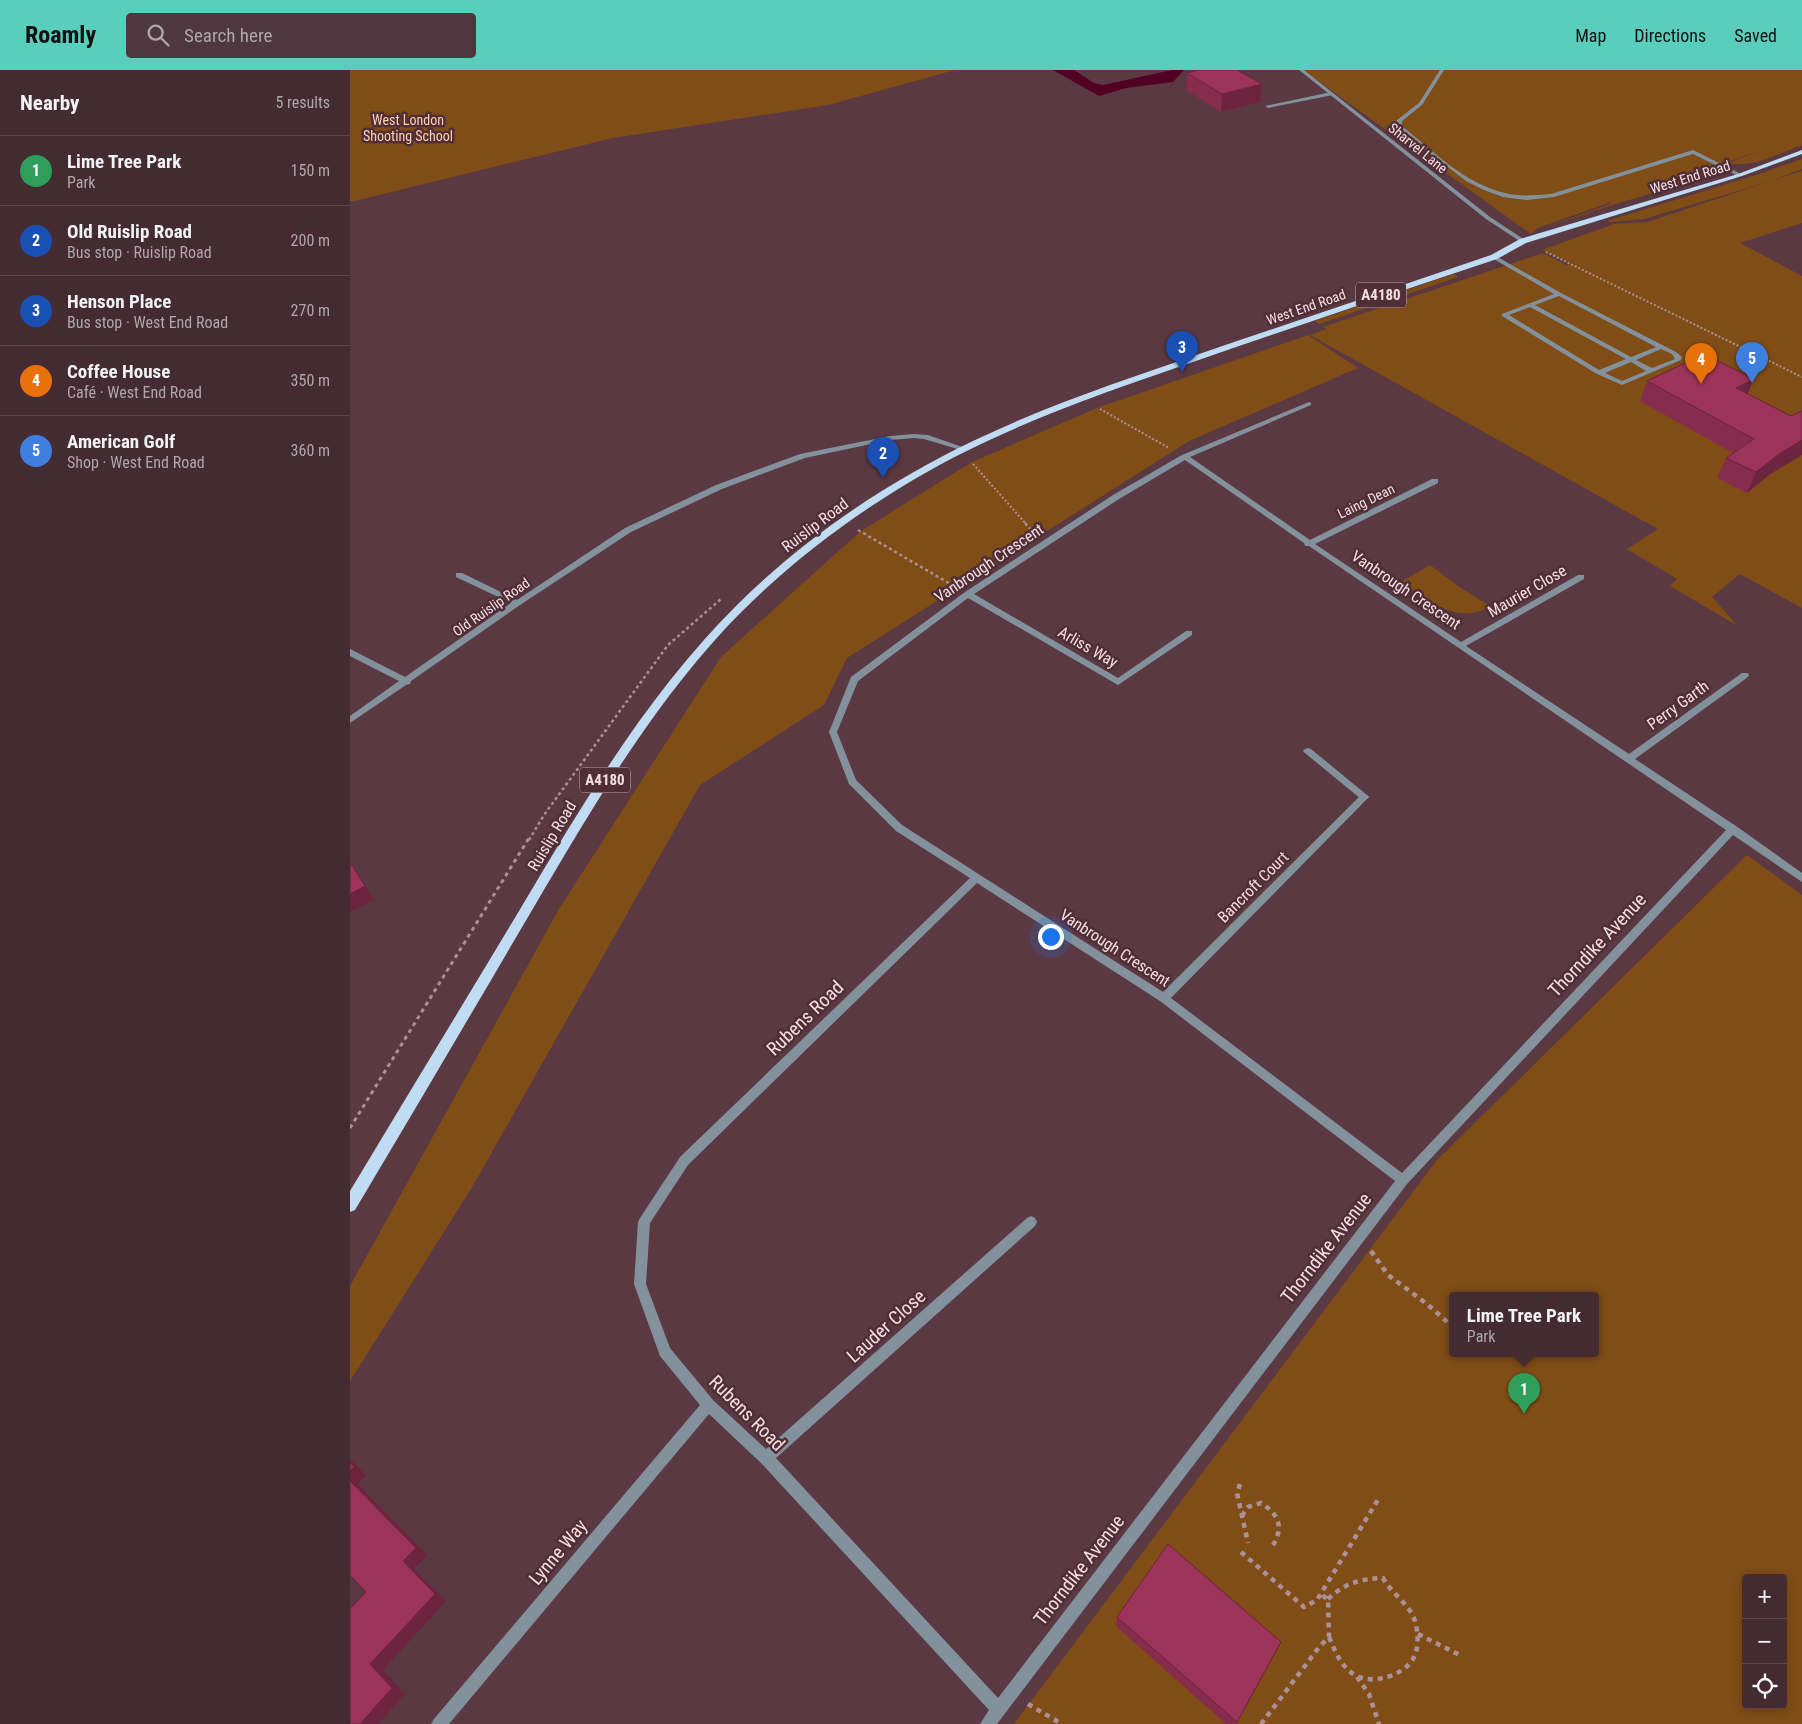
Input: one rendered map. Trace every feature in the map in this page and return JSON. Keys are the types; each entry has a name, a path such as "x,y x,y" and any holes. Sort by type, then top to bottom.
{"main road":[{"name":"West End Road","path":"964,449 998,432 1080,398 1494,257 1523,241 1740,175 1802,152"},
{"name":"Ruislip Road","path":"350,1205 580,819 634,736 696,655 761,588 831,531 909,479 964,449"}],"street":[{"name":"Sharvel Lane","path":"1301,70 1495,223 1523,241"},
{"path":"1442,70 1429,89 1424,101 1404,115 1399,122 1399,127 1472,184 1493,193 1510,198 1530,200 1552,196 1695,150 1740,175"},
{"path":"1268,106 1331,94"},
{"path":"1494,257 1679,357 1678,360 1622,383 1599,373 1504,315 1560,294"},
{"path":"1530,305 1652,371"},
{"path":"1599,373 1661,347"},
{"path":"1185,457 1309,404"},
{"name":"Old Ruislip Road","path":"350,720 407,682 517,603 628,530 718,486 803,456 903,436 925,437 964,449"},
{"name":"Vanbrough Crescent","path":"1403,1180 1164,998 899,828 852,782 832,732 854,679 968,594 1116,497 1185,457 1308,544 1462,645 1802,878"},
{"name":"Laing Dean","path":"1308,544 1435,481"},
{"path":"459,575 517,603"},
{"name":"Maurier Close","path":"1462,645 1581,577"},
{"name":"Arliss Way","path":"968,594 1118,682 1189,633"},
{"path":"350,652 407,682"},
{"name":"Perry Garth","path":"1629,759 1745,675"},
{"name":"Bancroft Court","path":"1164,998 1364,797 1308,752"},
{"name":"Thorndike Avenue","path":"988,1724 1403,1180 1733,829"},
{"name":"Rubens Road","path":"977,877 684,1161 644,1222 640,1284 665,1352 708,1406 766,1458 998,1709"},
{"name":"Lauder Close","path":"766,1458 1031,1222"},
{"name":"Lynne Way","path":"439,1724 708,1406"}],"path":[{"path":"1523,241 1802,378"},
{"path":"1097,408 1185,457"},
{"path":"970,461 1043,544"},
{"path":"858,530 968,594"},
{"path":"1357,1240 1370,1250 1379,1267 1391,1279 1423,1301 1449,1324"},
{"path":"1240,1484 1237,1493 1244,1532 1248,1543"},
{"path":"1241,1552 1304,1607 1317,1600 1379,1498"},
{"path":"1242,1516 1248,1507 1261,1503 1272,1509 1281,1524 1279,1537 1272,1548"},
{"path":"1357,1676 1372,1680 1394,1675 1411,1662 1415,1654 1418,1634 1416,1622 1406,1603 1386,1585 1384,1578 1356,1579 1339,1588 1328,1599 1329,1638 1344,1667 1368,1687 1375,1716 1379,1724"},
{"path":"1320,1594 1328,1599"},
{"path":"1418,1634 1460,1655"},
{"path":"1261,1724 1320,1646 1329,1638"},
{"path":"1010,1693 1062,1724"}],"green space":[{"name":"West London Shooting School","path":"350,70 955,70 828,105 613,138 350,202"},
{"path":"1303,70 1802,70 1802,145 1756,162 1746,164 1727,163 1766,149 1694,173 1714,167 1718,171 1714,175 1609,206 1536,231 1610,204 1611,202 1538,228 1531,234"},
{"path":"1802,159 1802,169 1776,179 1802,171 1802,223 1740,243 1802,276 1802,608 1740,574 1712,597 1738,626 1670,586 1677,579 1627,549 1658,529 1310,335 1327,329 1323,327 1543,253 1566,265 1572,264 1542,250 1614,224 1647,222 1771,181 1644,219 1607,221"},
{"path":"1454,274 1458,277 1319,324 1315,321"},
{"path":"1308,335 1358,368 1189,441 847,658 824,705 700,785 471,1189 350,1381 350,1286 559,909 721,657 861,531 972,462 1097,408"},
{"path":"1430,565 1490,606 1478,612 1466,614 1455,612 1433,603 1401,582"},
{"path":"1747,855 1802,895 1802,1724 1014,1724 1437,1160"}],"shaded area":[{"path":"1053,70 1074,70 1094,83 1103,85 1172,70 1184,70 1173,82 1126,88 1099,96"}],"building":[{"path":"1199,70 1237,70 1262,84 1222,94 1187,73"},
{"path":"1704,354 1754,379 1736,388 1791,416 1802,411 1802,440 1779,454 1756,472 1726,458 1754,439 1647,381"},
{"path":"350,862 365,886 350,894"},
{"path":"350,1462 354,1467 350,1471"},
{"path":"350,1481 416,1548 403,1561 435,1594 370,1664 392,1688 360,1724 350,1724 350,1609 366,1592 350,1575"},
{"path":"1168,1544 1281,1642 1237,1722 1117,1617"}],"place":[{"name":"Henson Place","path":"1182,372"},
{"name":"American Golf","path":"1752,383"},
{"name":"Coffee House","path":"1701,384"},
{"name":"Old Ruislip Road","path":"883,478"},
{"name":"Lime Tree Park","path":"1524,1414"}]}
